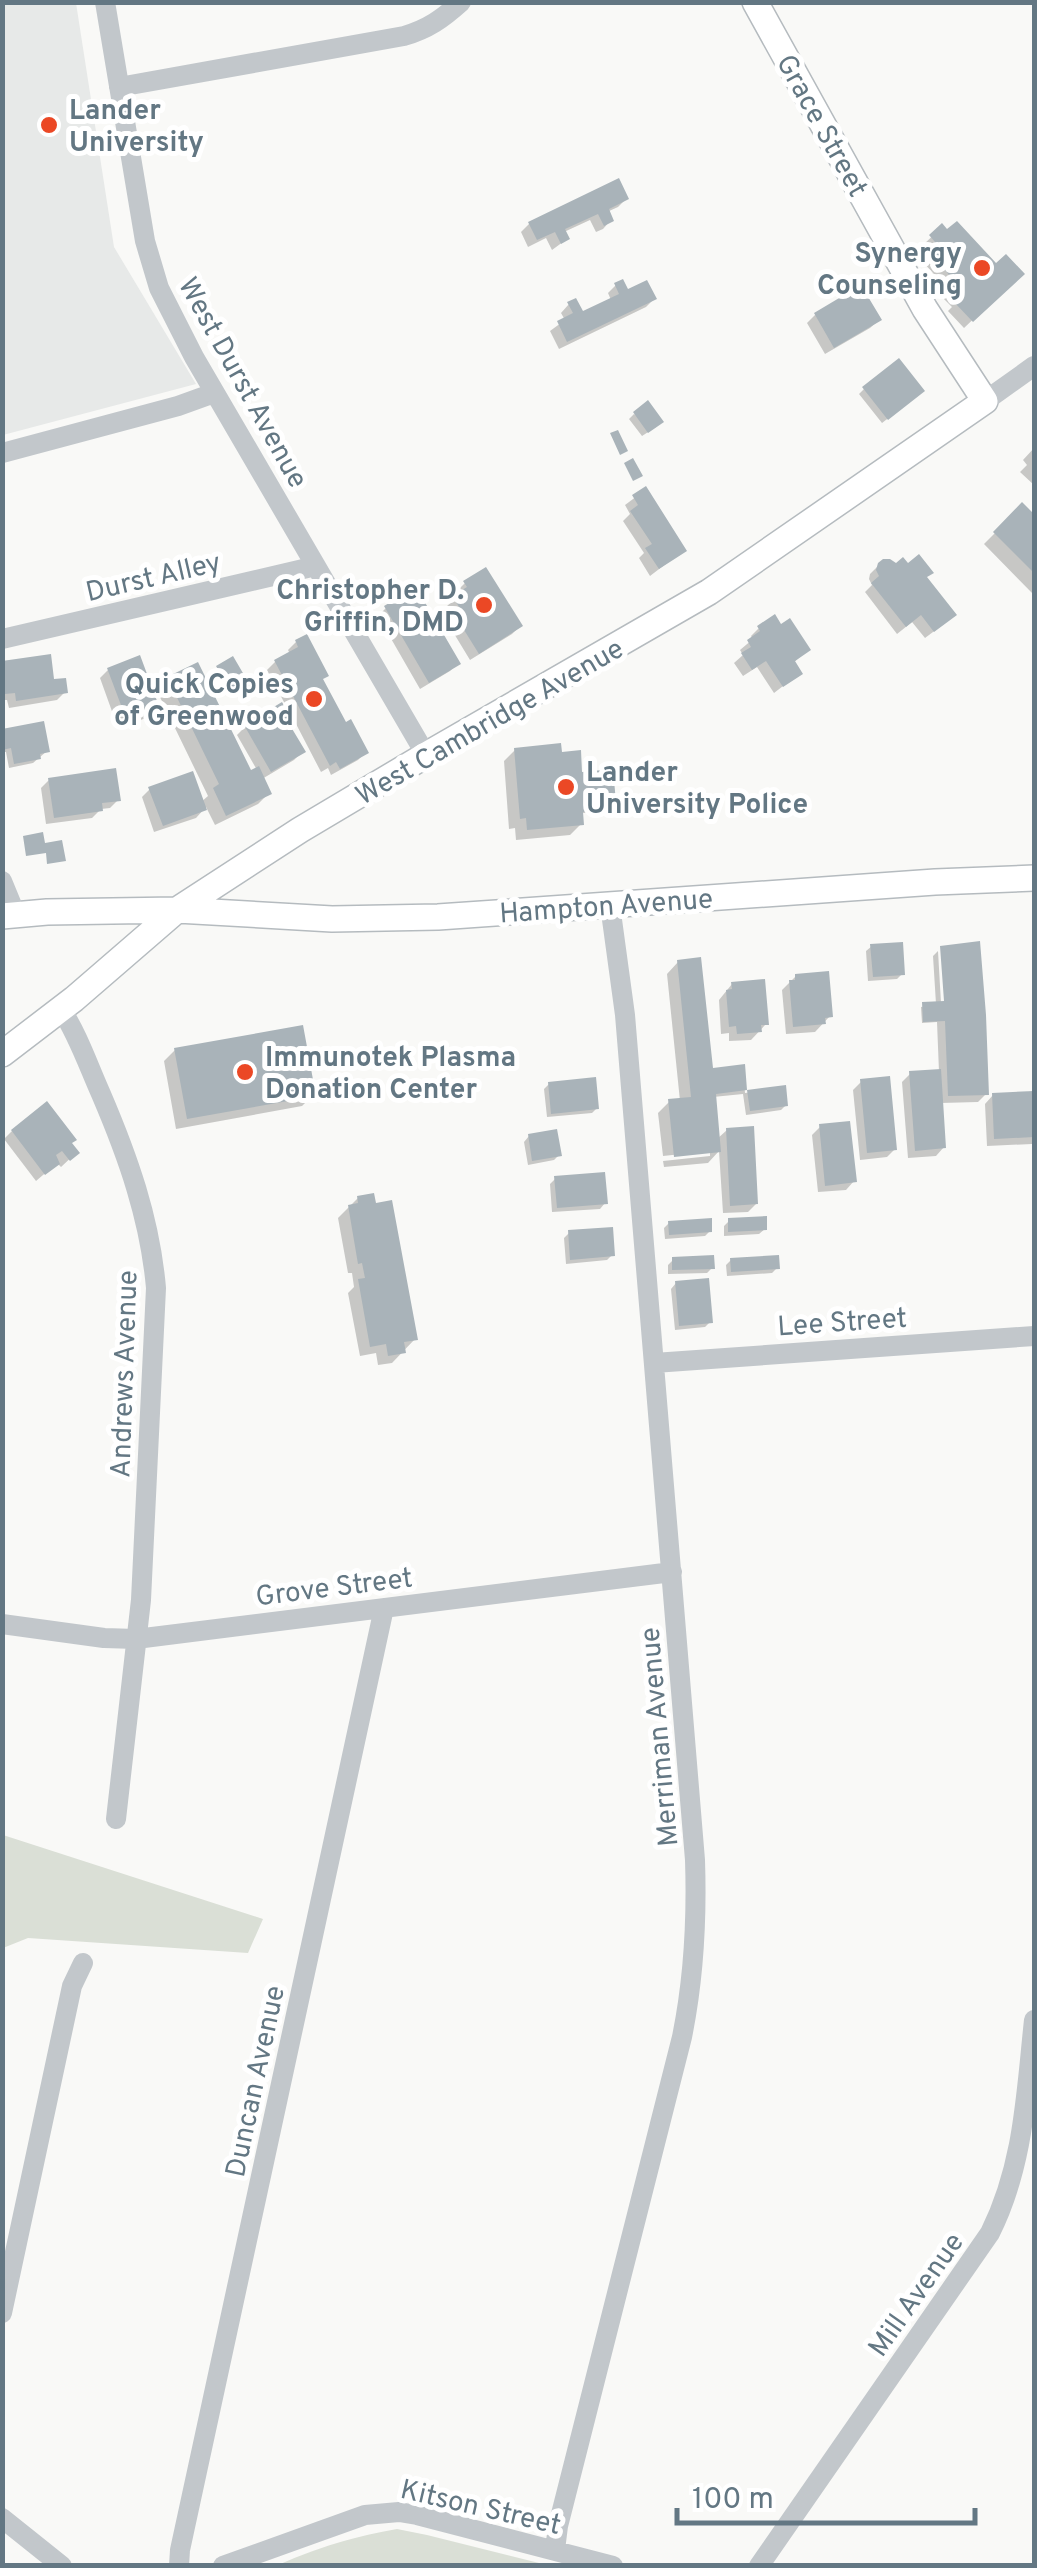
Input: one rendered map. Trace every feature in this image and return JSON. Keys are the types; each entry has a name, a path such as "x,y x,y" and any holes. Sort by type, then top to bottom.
{"main road":[{"name":"Grace Street","path":"755,2 925,309 985,401"},
{"name":"West Cambridge Avenue","path":"2,1054 177,910 300,830 721,585 985,401"},
{"name":"Hampton Avenue","path":"9,915 177,910 332,920 438,917 1034,878"}],"street":[{"name":"West Durst Avenue","path":"105,2 145,241 170,314 426,755"},
{"path":"119,87 404,36 425,30 461,2"},
{"path":"985,401 1034,366"},
{"path":"2,453 178,406 214,392"},
{"name":"Durst Alley","path":"2,639 316,566"},
{"path":"2,881 9,915"},
{"name":"Merriman Avenue","path":"555,2550 682,2038 690,1997 696,1908 625,1015 610,905"},
{"name":"Andrews Avenue","path":"61,1009 72,1026 126,1153 154,1257 156,1316 141,1600 116,1819"},
{"name":"Lee Street","path":"654,1363 1034,1336"},
{"name":"Grove Street","path":"2,1624 136,1639 672,1572"},
{"name":"Duncan Avenue","path":"179,2566 384,1608"},
{"path":"2,2314 72,1986 84,1963"},
{"name":"Mill Avenue","path":"759,2566 990,2233 1012,2180 1020,2147 1034,2020"},
{"name":"Kitson Street","path":"224,2566 382,2512 416,2515 614,2566"},
{"path":"2,2518 62,2566"}],"shaded area":[{"name":"Lander University","path":"3,2 76,3 114,247 196,384 3,435"},
{"path":"3,1835 263,1919 248,1953 28,1938 3,1948"},
{"path":"397,2529 547,2565 278,2565 336,2543"}],"building":[{"path":"619,178 629,199 609,209 614,221 604,226 598,214 565,229 570,239 561,244 555,232 537,240 528,222"},
{"name":"Synergy Counseling","path":"957,221 996,263 1006,254 1025,274 973,322 954,302 958,298 945,284 952,278 927,250 935,242 929,235 942,223 947,229"},
{"path":"623,279 628,289 647,280 657,299 567,342 557,321 573,313 567,302 576,298 583,311 619,294 614,283"},
{"path":"861,285 882,320 834,348 814,313"},
{"path":"899,358 925,391 888,420 862,387"},
{"path":"648,400 664,422 648,433 633,412"},
{"path":"618,430 628,451 620,455 610,433"},
{"path":"633,458 643,476 633,481 624,463"},
{"path":"646,486 687,551 659,569 645,548 652,544 630,511 638,505 632,495"},
{"path":"1022,502 1034,514 1034,573 993,532"},
{"path":"919,554 934,573 927,577 957,615 934,632 921,615 906,627 871,583 879,576 876,570 883,559 896,563 903,557 908,563"},
{"name":"Christopher D. Griffin, DMD","path":"486,567 523,626 479,654 456,617 463,613 452,596 467,587 463,581"},
{"path":"416,587 461,664 429,683 384,606"},
{"path":"775,614 781,624 790,618 811,650 795,661 803,674 783,687 766,661 752,670 741,653 751,647 747,640 760,631 757,626"},
{"name":"Quick Copies of Greenwood","path":"307,634 329,676 323,679 346,722 351,719 369,753 340,769 336,762 330,766 274,660 298,647 295,640"},
{"path":"51,654 54,679 66,678 68,693 16,701 15,693 5,694 2,661"},
{"path":"140,655 160,709 127,721 107,668"},
{"path":"233,656 247,680 229,689 216,666"},
{"path":"198,662 251,770 259,766 272,794 226,816 213,788 219,784 167,677"},
{"path":"282,702 306,752 271,772 244,725"},
{"path":"44,721 50,752 40,754 41,759 14,764 11,748 2,750 2,729"},
{"name":"Lander University Police","path":"561,743 562,752 581,750 582,772 613,769 616,802 588,804 588,812 583,812 584,825 527,830 526,818 520,819 514,748"},
{"path":"116,768 121,801 102,803 103,811 54,818 48,778"},
{"path":"193,771 207,810 163,826 148,787"},
{"path":"43,832 45,843 62,840 66,861 47,864 46,853 26,856 23,836"},
{"path":"980,941 989,1095 948,1096 945,1021 923,1022 922,1002 944,1001 940,946"},
{"path":"903,942 905,975 873,977 870,944"},
{"path":"701,957 713,1068 745,1064 747,1090 716,1094 721,1152 674,1157 668,1099 691,1097 677,960"},
{"path":"829,971 833,1017 825,1018 826,1024 793,1027 789,980 795,980 795,974"},
{"path":"765,979 769,1025 761,1025 762,1032 737,1034 736,1026 729,1027 726,990 732,989 731,982"},
{"name":"Immunotek Plasma Donation Center","path":"303,1025 316,1096 187,1119 174,1048"},
{"path":"941,1069 946,1148 915,1151 909,1071"},
{"path":"890,1076 897,1150 867,1153 860,1079"},
{"path":"596,1077 599,1109 551,1114 548,1082"},
{"path":"786,1085 788,1106 750,1111 747,1090"},
{"path":"1034,1091 1034,1137 994,1139 992,1093"},
{"path":"47,1101 77,1140 72,1143 80,1153 70,1161 62,1151 56,1155 60,1164 45,1175 11,1130"},
{"path":"850,1121 857,1182 825,1186 819,1124"},
{"path":"754,1126 758,1204 730,1206 726,1128"},
{"path":"557,1129 562,1156 532,1161 528,1134"},
{"path":"605,1172 608,1204 557,1208 554,1176"},
{"path":"374,1193 376,1203 392,1200 418,1340 404,1342 406,1353 388,1356 386,1344 370,1347 358,1279 365,1278 362,1263 358,1264 348,1205 358,1203 357,1196"},
{"path":"767,1216 767,1230 728,1232 728,1218"},
{"path":"712,1218 712,1232 669,1235 668,1221"},
{"path":"613,1227 615,1256 570,1260 568,1230"},
{"path":"714,1255 715,1269 672,1270 672,1257"},
{"path":"779,1255 780,1269 731,1272 730,1258"},
{"path":"709,1278 713,1323 679,1326 675,1281"}],"place":[{"name":"Lander University","path":"49,125"},
{"name":"Synergy Counseling","path":"982,268"},
{"name":"Christopher D. Griffin, DMD","path":"484,605"},
{"name":"Quick Copies of Greenwood","path":"314,699"},
{"name":"Lander University Police","path":"566,787"},
{"name":"Immunotek Plasma Donation Center","path":"245,1072"}]}
